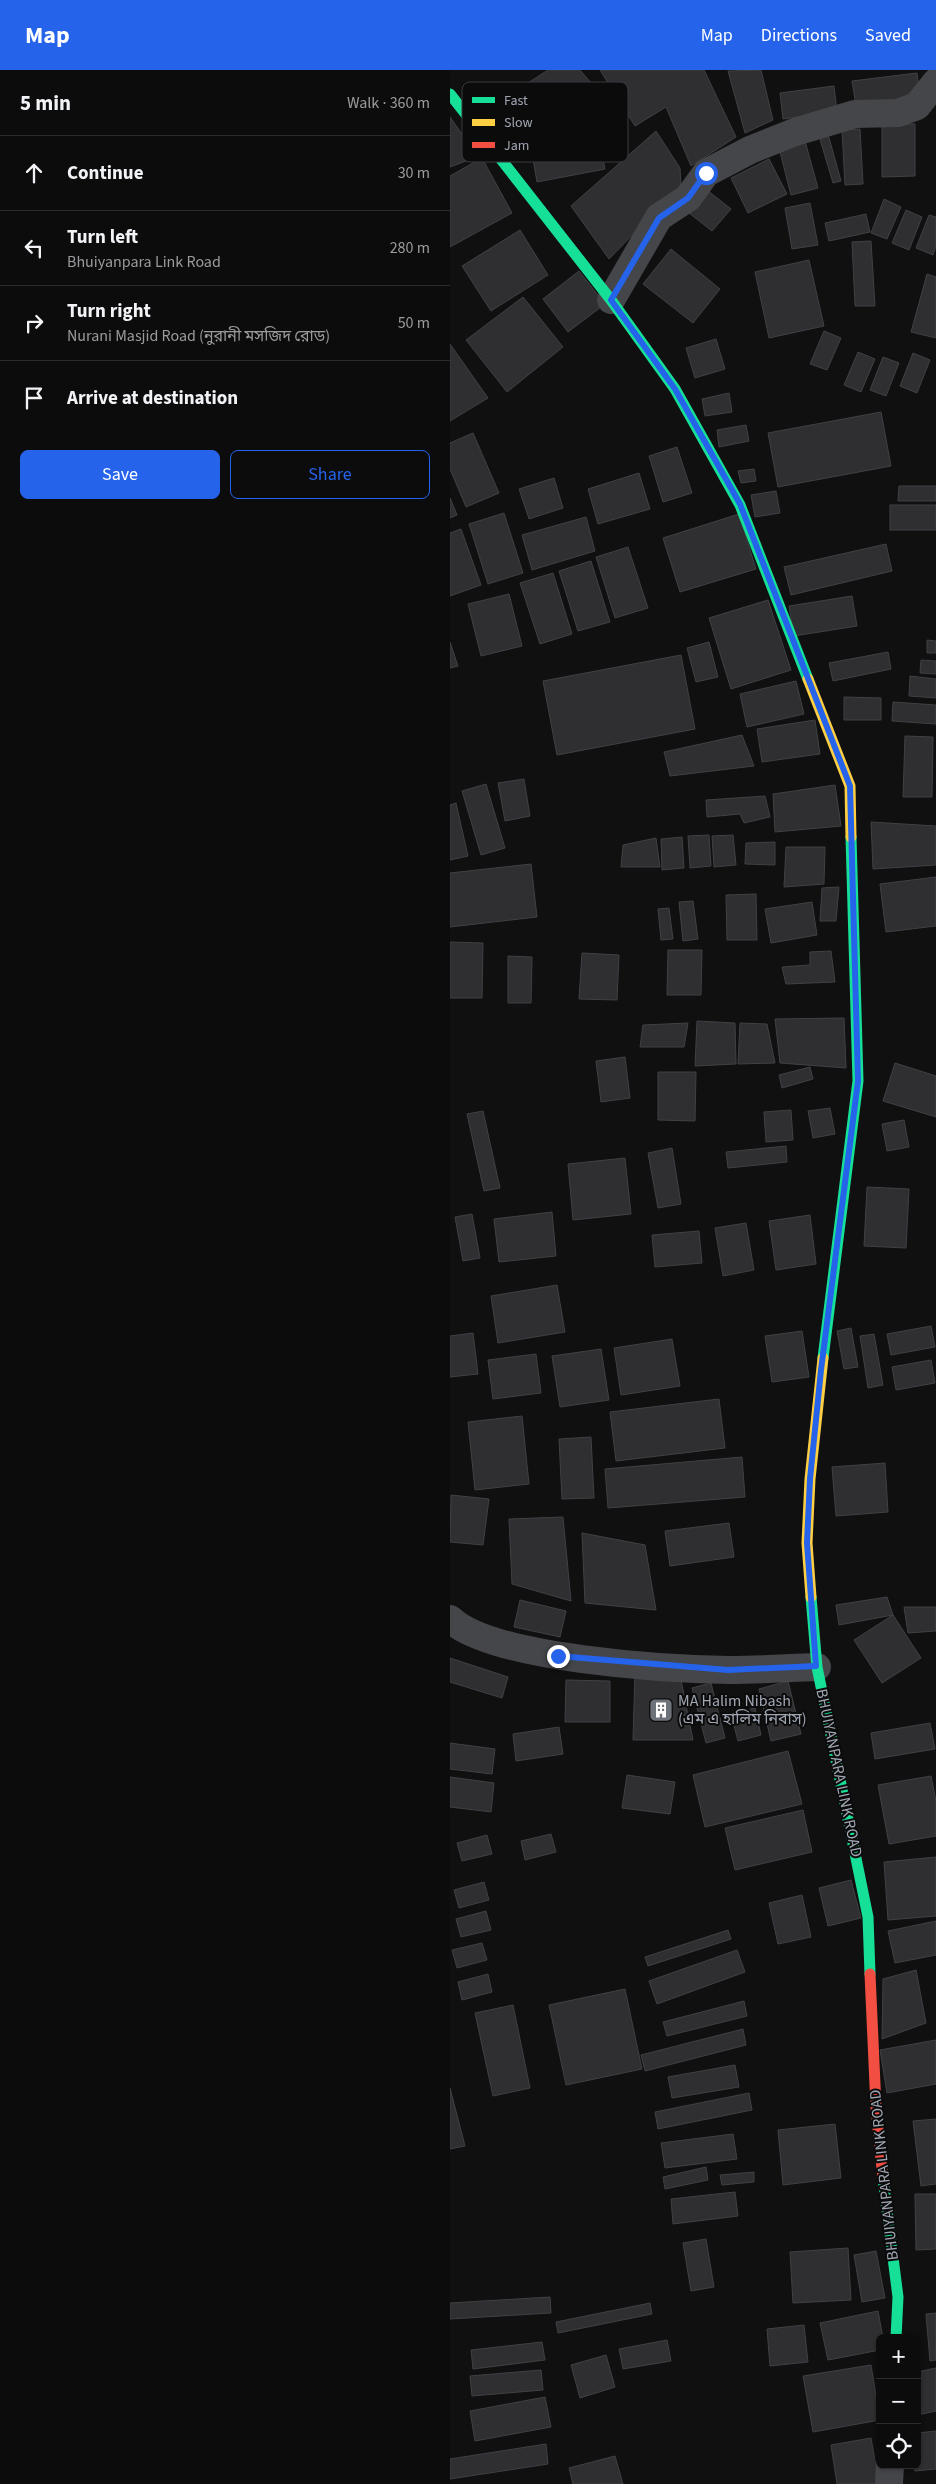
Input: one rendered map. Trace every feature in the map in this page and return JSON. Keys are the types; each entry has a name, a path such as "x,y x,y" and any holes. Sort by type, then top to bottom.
{"street":[{"path":"611,300 659,218 688,198 706,173 750,150 795,132 855,114 898,113 917,106 936,82"},
{"name":"BHUIYANPARA LINK ROAD","path":"450,94 462,109"},
{"name":"BHUIYANPARA LINK ROAD","path":"503,162 611,300 675,389 740,504 850,786 858,1081 821,1370 810,1479 807,1543 816,1666 868,1917 877,2117 898,2297 896,2334"},
{"path":"450,1619 458,1627 505,1644 558,1656 728,1670 816,1666"},
{"path":"890,2469 890,2484"}],"building":[{"path":"548,70 580,70 590,82 530,82"},
{"path":"600,70 704,70 736,137 691,166 666,107 635,126 628,115 628,82 608,82"},
{"path":"761,70 773,120 745,133 728,71"},
{"path":"917,73 920,98 856,106 852,81"},
{"path":"834,86 837,112 783,119 780,93"},
{"path":"450,117 462,134 463,162 450,167"},
{"path":"882,124 915,124 915,176 882,177"},
{"path":"860,129 863,184 845,185 842,130"},
{"path":"656,131 680,168 681,185 609,259 571,206 621,162 628,162 628,156"},
{"path":"828,134 841,181 833,183 819,136"},
{"path":"805,141 818,188 791,195 779,148"},
{"path":"769,159 787,194 748,213 731,178"},
{"path":"475,162 484,162 512,213 450,247 450,176"},
{"path":"534,162 604,162 605,169 537,182"},
{"path":"707,190 731,209 712,231 689,213"},
{"path":"884,199 901,207 887,239 871,233"},
{"path":"810,203 818,245 792,249 785,208"},
{"path":"906,210 922,217 909,250 892,243"},
{"path":"866,214 870,232 829,241 825,223"},
{"path":"929,215 936,217 936,246 933,255 916,248"},
{"path":"520,230 548,275 491,311 462,266"},
{"path":"871,241 875,306 855,306 852,242"},
{"path":"671,249 720,289 693,323 643,284"},
{"path":"809,260 824,326 769,338 755,272"},
{"path":"579,271 605,304 568,332 543,299"},
{"path":"927,274 936,277 936,338 911,332"},
{"path":"523,297 563,347 507,392 466,340"},
{"path":"824,331 841,338 827,370 810,364"},
{"path":"716,339 725,369 695,378 686,348"},
{"path":"450,344 488,398 450,421"},
{"path":"858,352 875,359 861,392 844,385"},
{"path":"913,353 930,360 917,393 900,386"},
{"path":"883,357 899,363 886,396 870,390"},
{"path":"729,393 732,412 705,416 702,399"},
{"path":"881,412 891,466 778,487 768,433"},
{"path":"746,425 749,441 719,447 717,430"},
{"path":"473,433 499,493 466,507 450,469 450,443"},
{"path":"677,447 692,493 663,502 649,456"},
{"path":"754,469 756,481 741,483 738,471"},
{"path":"639,473 650,509 598,524 588,489"},
{"path":"554,478 563,508 529,519 519,489"},
{"path":"899,486 936,486 936,501 898,501"},
{"path":"776,491 780,513 755,517 751,495"},
{"path":"450,498 457,515 450,518"},
{"path":"890,505 936,505 936,530 890,530"},
{"path":"504,513 523,573 488,584 469,524"},
{"path":"739,514 756,569 680,592 663,538"},
{"path":"586,517 595,551 532,570 522,535"},
{"path":"461,529 481,585 450,596 450,533"},
{"path":"886,544 892,571 791,595 784,567"},
{"path":"628,547 648,608 615,618 596,557"},
{"path":"591,561 610,622 578,631 559,571"},
{"path":"553,573 572,634 540,644 520,583"},
{"path":"509,594 522,646 481,656 468,604"},
{"path":"852,596 857,626 794,636 789,606"},
{"path":"768,600 791,670 731,689 709,618"},
{"path":"927,640 936,641 936,653 927,653"},
{"path":"450,642 458,666 450,668"},
{"path":"709,642 718,677 696,682 687,648"},
{"path":"888,652 891,669 833,681 829,663"},
{"path":"681,655 695,729 557,755 543,681"},
{"path":"921,660 936,661 936,674 920,673"},
{"path":"910,676 936,679 936,698 909,696"},
{"path":"796,681 804,714 747,727 740,694"},
{"path":"844,697 881,698 881,720 844,720"},
{"path":"893,702 936,705 936,724 892,721"},
{"path":"815,720 820,754 762,762 757,729"},
{"path":"742,735 754,766 670,776 664,752"},
{"path":"905,736 933,737 932,797 903,797"},
{"path":"524,779 530,816 505,821 498,783"},
{"path":"486,784 505,848 481,855 462,791"},
{"path":"835,785 841,826 775,832 773,794"},
{"path":"765,796 770,817 744,823 740,814 707,817 706,800"},
{"path":"456,803 468,856 450,860 450,805"},
{"path":"871,822 936,826 936,865 873,869"},
{"path":"709,835 711,866 690,868 688,836"},
{"path":"733,835 736,865 714,867 712,836"},
{"path":"682,837 684,868 662,870 661,839"},
{"path":"656,838 660,867 621,867 623,845"},
{"path":"775,842 775,865 745,864 746,843"},
{"path":"786,847 825,847 824,884 784,887"},
{"path":"531,864 537,917 450,927 450,873"},
{"path":"936,877 936,926 886,932 880,884"},
{"path":"839,887 836,921 820,921 822,888"},
{"path":"756,894 757,940 727,940 726,895"},
{"path":"693,901 698,939 683,941 679,902"},
{"path":"812,902 817,935 771,943 765,909"},
{"path":"669,908 673,939 661,940 658,909"},
{"path":"450,942 483,943 482,998 450,998"},
{"path":"668,950 702,950 701,995 667,995"},
{"path":"831,951 835,982 786,984 782,967 810,965 810,952"},
{"path":"582,953 619,955 617,1000 579,999"},
{"path":"508,956 532,957 531,1003 508,1003"},
{"path":"844,1018 846,1068 780,1063 775,1019"},
{"path":"697,1021 735,1023 736,1064 695,1066"},
{"path":"688,1023 684,1047 640,1047 643,1025"},
{"path":"740,1023 767,1024 775,1063 738,1064"},
{"path":"625,1057 630,1098 601,1102 596,1061"},
{"path":"895,1063 936,1076 936,1117 883,1101"},
{"path":"810,1067 813,1079 782,1088 779,1075"},
{"path":"658,1072 696,1072 695,1121 658,1120"},
{"path":"830,1108 835,1134 813,1138 808,1111"},
{"path":"791,1110 793,1140 766,1142 764,1112"},
{"path":"483,1111 500,1188 484,1191 467,1114"},
{"path":"904,1120 909,1147 887,1151 882,1124"},
{"path":"786,1146 787,1162 728,1168 726,1152"},
{"path":"672,1148 681,1204 658,1208 648,1153"},
{"path":"625,1158 631,1214 573,1220 568,1164"},
{"path":"867,1187 909,1189 906,1248 864,1246"},
{"path":"552,1212 556,1256 499,1262 494,1219"},
{"path":"472,1214 480,1258 463,1261 455,1217"},
{"path":"810,1215 816,1264 776,1270 769,1221"},
{"path":"746,1223 754,1270 723,1276 715,1228"},
{"path":"699,1231 702,1263 655,1267 652,1235"},
{"path":"557,1285 565,1332 498,1343 491,1296"},
{"path":"931,1326 935,1347 891,1355 887,1334"},
{"path":"851,1328 858,1367 844,1369 837,1331"},
{"path":"802,1331 809,1377 772,1382 765,1336"},
{"path":"473,1333 478,1374 450,1377 450,1336"},
{"path":"874,1334 883,1385 868,1388 860,1336"},
{"path":"672,1339 680,1386 621,1395 614,1348"},
{"path":"601,1349 609,1400 560,1407 552,1356"},
{"path":"536,1354 541,1393 493,1399 488,1360"},
{"path":"931,1360 935,1383 896,1390 892,1367"},
{"path":"719,1399 725,1448 616,1461 610,1412"},
{"path":"522,1416 529,1484 475,1490 468,1422"},
{"path":"591,1437 594,1498 562,1499 559,1439"},
{"path":"742,1457 745,1497 608,1508 605,1469"},
{"path":"885,1463 888,1512 836,1516 832,1467"},
{"path":"451,1495 489,1499 483,1545 450,1542"},
{"path":"563,1517 571,1601 512,1584 509,1519"},
{"path":"729,1523 734,1557 670,1566 665,1531"},
{"path":"582,1533 645,1545 656,1610 585,1603"},
{"path":"887,1597 893,1615 839,1625 836,1605"},
{"path":"520,1600 566,1611 560,1637 514,1627"},
{"path":"904,1607 936,1607 936,1631 908,1633"},
{"path":"893,1615 921,1658 882,1683 854,1640"},
{"path":"450,1658 508,1677 502,1698 450,1682"},
{"name":"MA Halim Nibash (এম এ হালিম নিবাস)","path":"635,1672 681,1680 693,1740 633,1740"},
{"path":"566,1680 610,1681 610,1722 565,1722"},
{"path":"788,1681 801,1734 771,1741 759,1689"},
{"path":"711,1683 725,1738 706,1743 692,1688"},
{"path":"755,1708 761,1735 738,1741 731,1714"},
{"path":"930,1723 935,1749 875,1759 871,1733"},
{"path":"559,1727 563,1754 516,1761 513,1734"},
{"path":"450,1743 495,1749 492,1774 450,1769"},
{"path":"788,1751 802,1804 705,1827 693,1775"},
{"path":"627,1775 675,1782 670,1814 622,1808"},
{"path":"931,1776 936,1801 936,1836 889,1844 878,1785"},
{"path":"450,1777 494,1783 491,1812 450,1807"},
{"path":"803,1810 812,1852 735,1870 725,1828"},
{"path":"551,1834 556,1852 525,1860 521,1841"},
{"path":"487,1835 492,1854 462,1861 457,1843"},
{"path":"936,1857 936,1916 888,1920 884,1862"},
{"path":"851,1880 861,1918 828,1926 819,1888"},
{"path":"484,1882 489,1900 459,1908 454,1890"},
{"path":"802,1895 811,1937 778,1944 769,1903"},
{"path":"486,1911 491,1930 461,1937 456,1919"},
{"path":"936,1921 936,1955 895,1963 888,1931"},
{"path":"728,1930 731,1939 648,1966 645,1957"},
{"path":"482,1943 487,1960 457,1968 452,1950"},
{"path":"737,1950 745,1972 657,2004 649,1981"},
{"path":"916,1970 926,2023 882,2039 883,1979"},
{"path":"488,1974 492,1992 462,2000 458,1982"},
{"path":"625,1989 642,2069 566,2085 549,2005"},
{"path":"744,2001 747,2016 667,2036 663,2022"},
{"path":"513,2005 530,2088 493,2096 475,2013"},
{"path":"743,2029 746,2045 645,2071 641,2055"},
{"path":"936,2040 936,2084 887,2093 880,2050"},
{"path":"735,2065 739,2087 672,2098 668,2077"},
{"path":"450,2088 465,2146 450,2149"},
{"path":"749,2093 752,2110 658,2129 655,2112"},
{"path":"936,2119 936,2184 921,2186 913,2121"},
{"path":"835,2124 841,2178 783,2185 778,2130"},
{"path":"733,2134 737,2159 665,2168 661,2143"},
{"path":"706,2167 708,2180 665,2189 663,2177"},
{"path":"754,2172 754,2182 722,2185 720,2175"},
{"path":"735,2192 738,2216 673,2224 671,2199"},
{"path":"915,2194 936,2194 936,2249 916,2250"},
{"path":"706,2239 714,2287 691,2291 683,2243"},
{"path":"848,2248 851,2300 793,2303 790,2252"},
{"path":"876,2251 885,2298 862,2302 854,2255"},
{"path":"550,2297 551,2313 450,2319 450,2303"},
{"path":"650,2303 652,2314 558,2333 556,2322"},
{"path":"878,2311 882,2334 876,2334 876,2351 828,2360 820,2323"},
{"path":"936,2313 936,2360 930,2361 926,2314"},
{"path":"804,2325 808,2362 770,2366 767,2329"},
{"path":"667,2340 671,2361 623,2369 619,2349"},
{"path":"542,2342 545,2360 473,2369 471,2350"},
{"path":"606,2355 615,2387 580,2398 571,2365"},
{"path":"871,2365 876,2396 876,2421 813,2432 803,2376"},
{"path":"936,2368 936,2411 921,2414 921,2379 921,2371"},
{"path":"541,2370 543,2390 472,2396 470,2376"},
{"path":"545,2397 551,2427 475,2441 470,2411"},
{"path":"936,2431 936,2469 915,2471 915,2469 921,2469 921,2433"},
{"path":"871,2438 879,2484 837,2484 831,2445"},
{"path":"546,2444 548,2464 450,2479 450,2459"},
{"path":"615,2456 623,2484 573,2484 569,2468"}],"traffic: fast":[{"path":"450,94 462,109"},
{"path":"503,162 611,300 675,389 740,505 808,679"},
{"path":"823,1358 858,1081 851,837"},
{"path":"811,1597 817,1667 868,1917 870,1974"},
{"path":"883,2179 898,2297 896,2334"}],"traffic: slow":[{"path":"808,679 850,786 851,837"},
{"path":"811,1597 807,1543 810,1479 823,1358"}],"traffic: jam":[{"path":"870,1974 876,2107 883,2179"}],"place":[{"name":"MA Halim Nibash (এম এ হালিম নিবাস)","path":"661,1710"}],"route":[{"path":"558,1656 728,1670 816,1666 807,1543 810,1479 821,1370 858,1081 850,786 740,504 675,389 611,300 636,253 659,218 688,198 706,173"}]}
